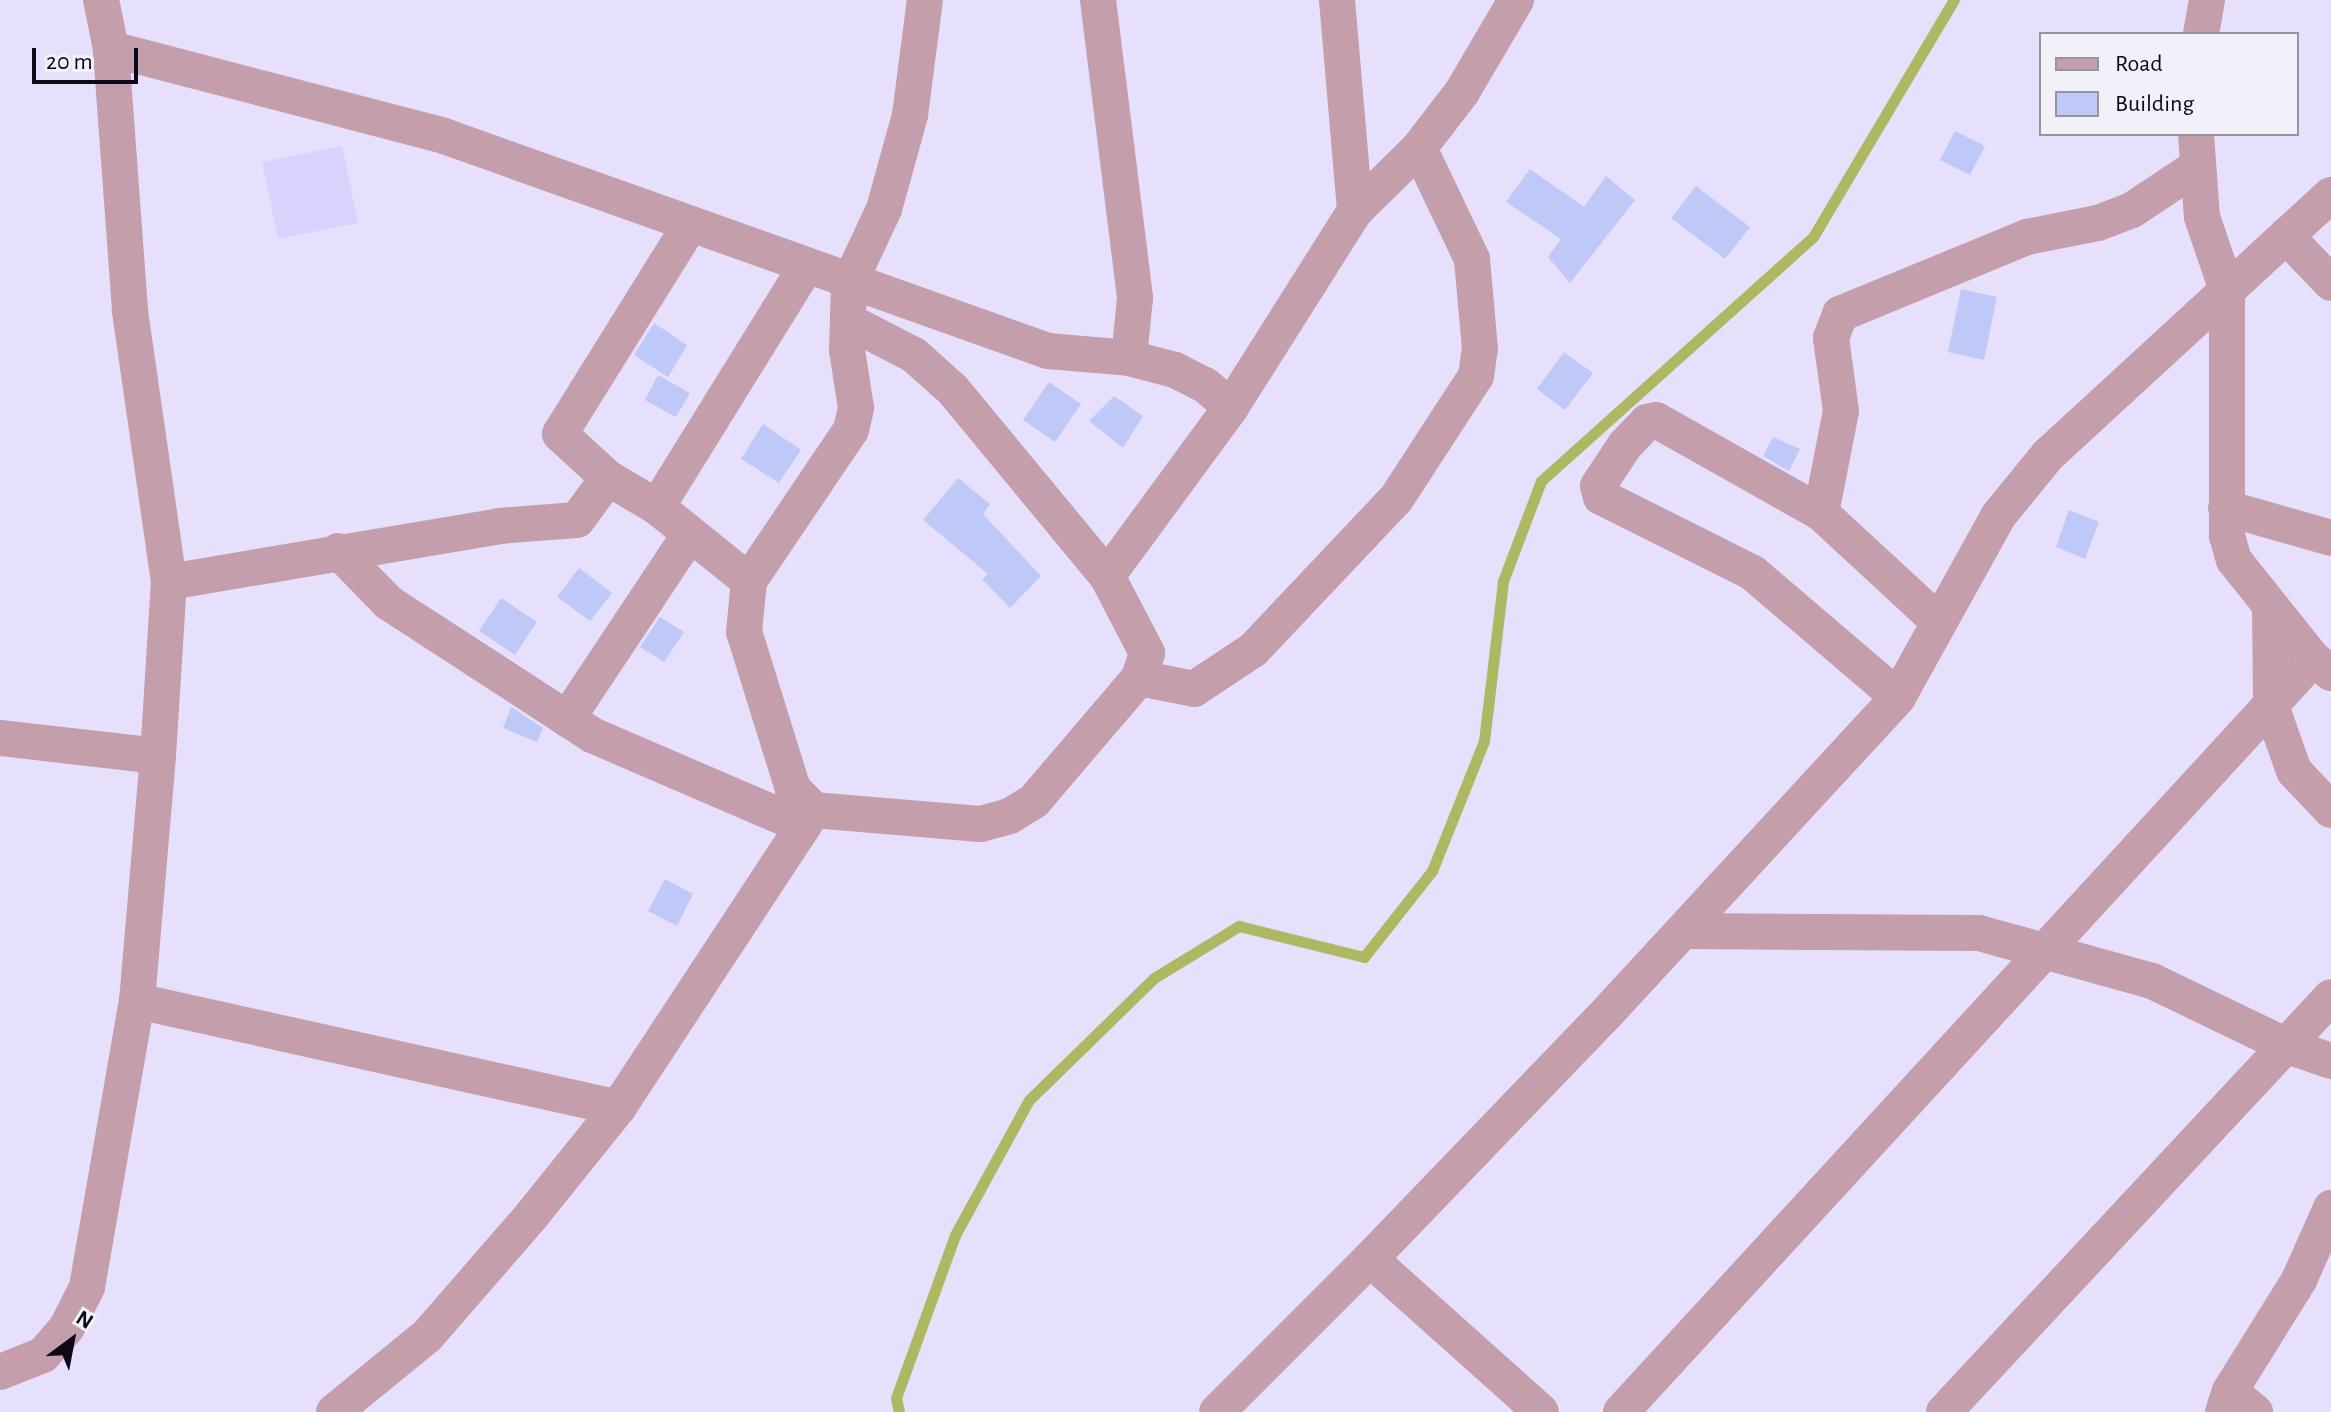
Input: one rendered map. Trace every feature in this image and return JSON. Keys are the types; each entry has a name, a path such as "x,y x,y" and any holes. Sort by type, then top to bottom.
{"street":[{"path":"0,1372 43,1355 67,1327 87,1287 137,1001 158,756 169,582 130,310 111,49 101,0"},
{"path":"809,818 793,789 754,673 744,632 749,581 851,430 856,408 848,321 849,284 884,209 907,128 925,0"},
{"path":"1098,0 1135,298 1129,358"},
{"path":"1337,0 1355,211"},
{"path":"1107,576 1231,407 1355,211 1419,148 1462,92 1516,0"},
{"path":"2201,32 2207,0"},
{"path":"111,49 444,136 849,284 1048,351 1129,358 1185,375 1231,407"},
{"path":"1139,678 1194,689 1253,650 1396,499 1476,376 1480,349 1472,259 1419,148"},
{"path":"1621,1412 2271,706 2322,666 2234,560 2226,508 2227,290 2202,217 2197,150"},
{"path":"1821,513 1841,411 1831,338 1840,314 2027,237 2098,223 2132,210 2197,150"},
{"path":"1217,1412 1370,1259 1683,931 1898,697 1999,515 2048,455 2331,195"},
{"path":"690,225 562,427 563,442 608,478 657,507 749,581"},
{"path":"2286,236 2331,283"},
{"path":"657,507 806,267"},
{"path":"338,551 389,603 567,719 626,751 809,818 980,824 1010,816 1034,801 1139,678 1147,653 1107,576 935,370 848,321"},
{"path":"1898,697 1753,573 1601,497 1598,486 1625,445 1647,422 1656,420 1821,513 1939,622"},
{"path":"169,582 338,551 577,520 608,478"},
{"path":"2226,508 2331,538"},
{"path":"567,719 690,534"},
{"path":"2270,606 2271,706 2294,771 2331,810"},
{"path":"0,738 158,756"},
{"path":"334,1412 427,1336 618,1108 809,818"},
{"path":"1683,931 1979,933 2152,981 2285,1045 2331,1061"},
{"path":"1944,1412 2331,997"},
{"path":"137,1001 618,1108"},
{"path":"2236,1405 2299,1280 2331,1208"},
{"path":"1370,1259 1541,1412"}],"shaded area":[{"path":"342,146 358,223 278,239 262,162"}],"building":[{"path":"1955,131 1985,146 1970,175 1940,160"},
{"path":"1530,169 1584,207 1606,176 1635,200 1570,283 1548,257 1561,239 1506,202"},
{"path":"1696,186 1750,227 1725,259 1671,218"},
{"path":"1961,289 1997,297 1984,360 1948,352"},
{"path":"654,323 687,345 668,377 634,355"},
{"path":"1564,352 1593,373 1565,410 1537,389"},
{"path":"658,375 690,393 676,417 645,400"},
{"path":"1049,382 1081,404 1055,442 1023,420"},
{"path":"1114,396 1143,416 1123,448 1089,421"},
{"path":"763,424 801,450 779,483 741,459"},
{"path":"1773,437 1800,449 1789,471 1763,456"},
{"path":"958,478 990,504 983,514 1041,576 1010,608 982,579 988,574 923,520"},
{"path":"2069,510 2099,522 2085,559 2056,547"},
{"path":"579,568 612,593 590,621 557,597"},
{"path":"501,598 537,622 515,655 479,631"},
{"path":"660,617 684,632 664,662 640,647"},
{"path":"511,707 543,728 537,742 503,728"},
{"path":"665,879 693,894 677,926 648,911"}],"waterway":[{"path":"899,1412 896,1398 955,1235 1029,1100 1154,978 1239,926 1364,957 1432,871 1484,741 1503,581 1541,481 1813,237 1954,0"}]}
